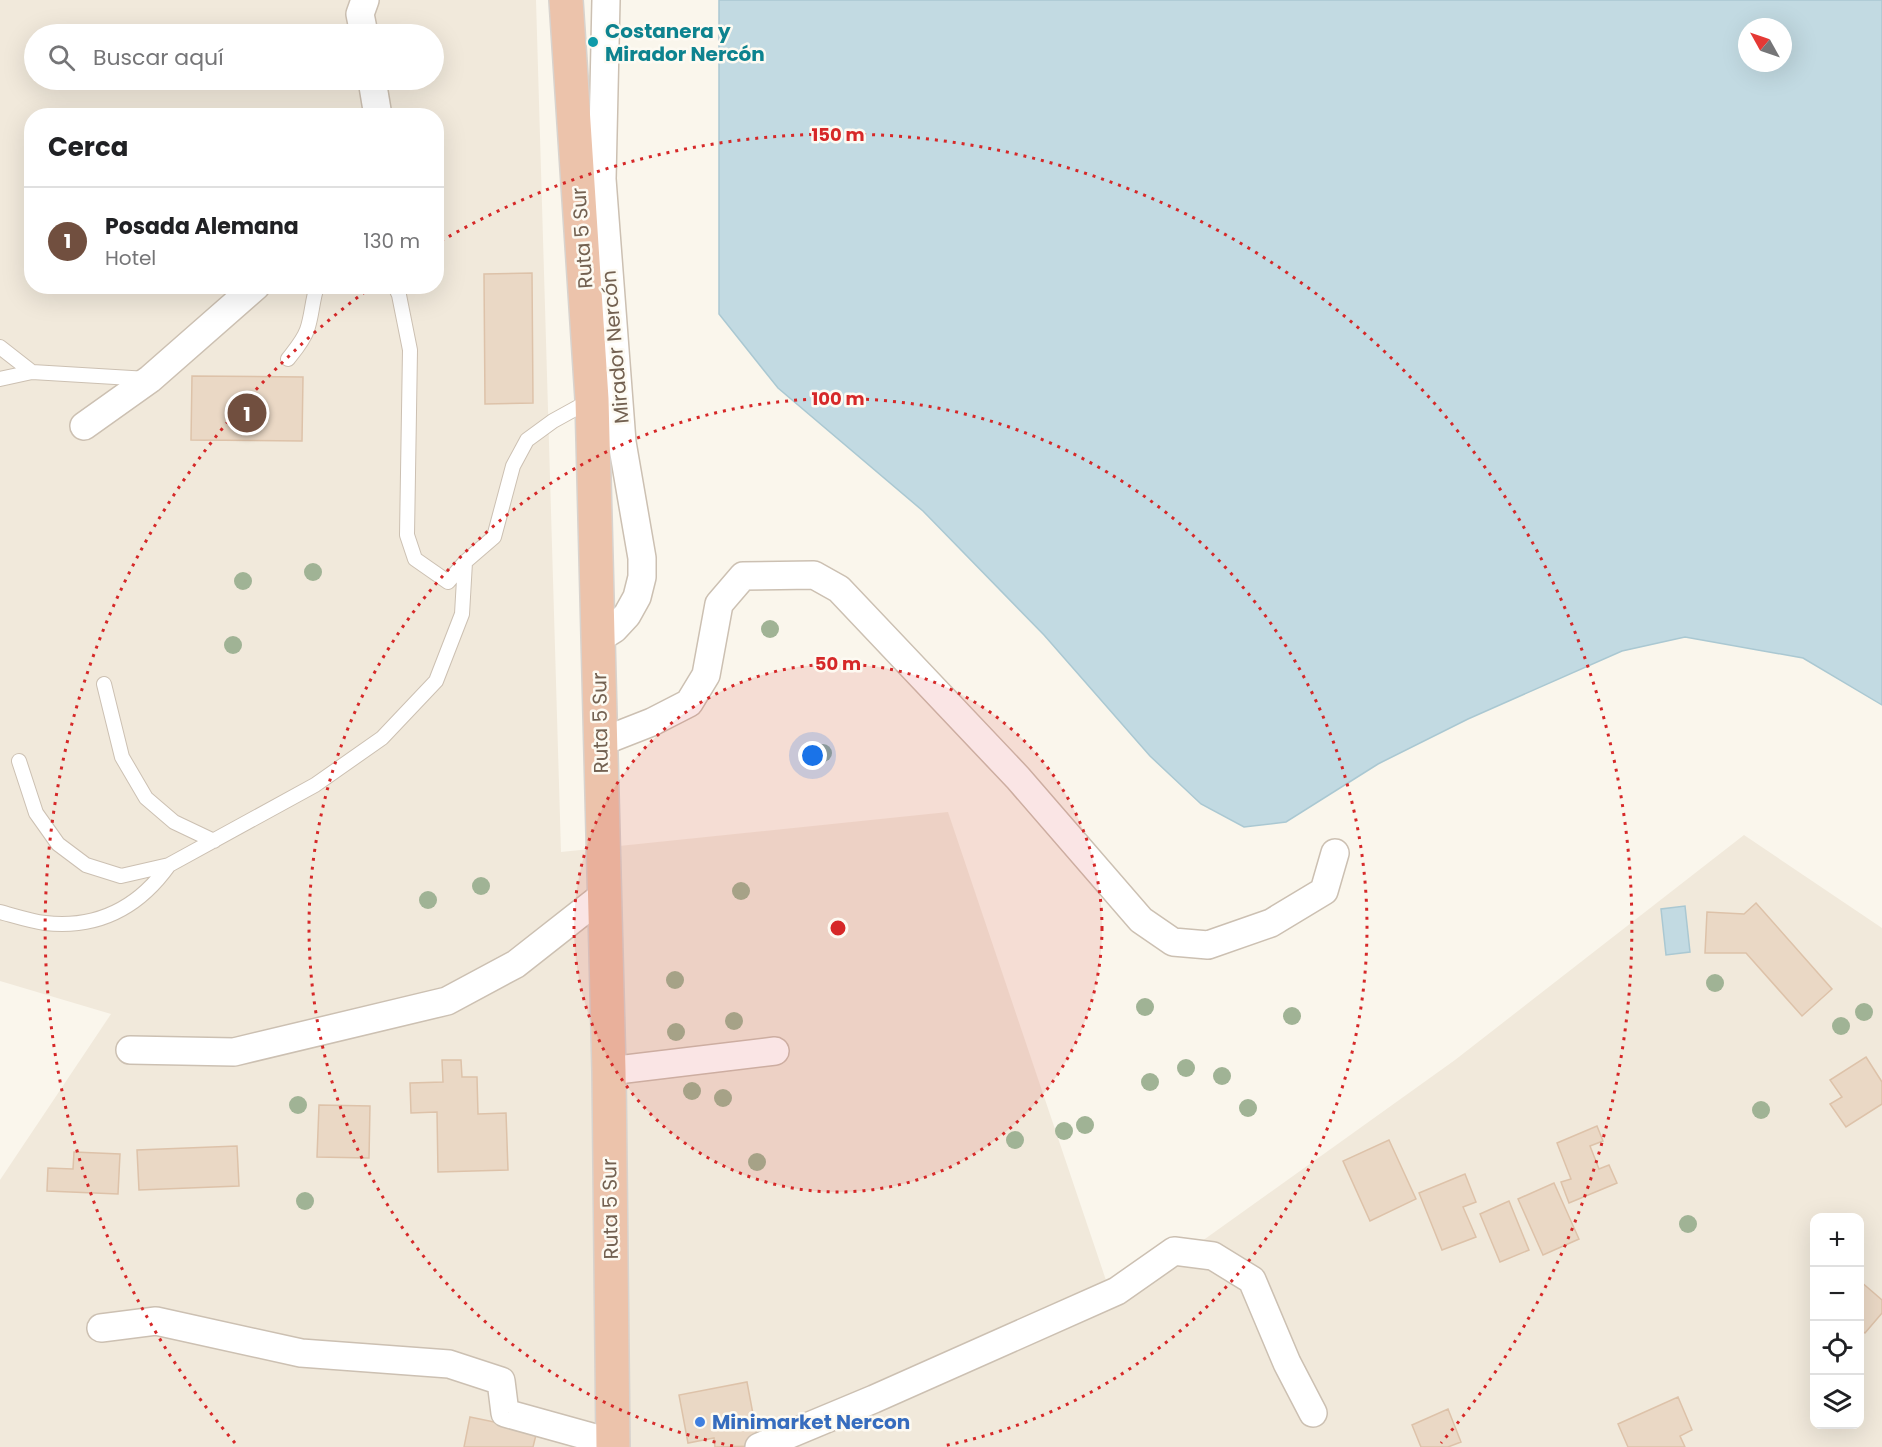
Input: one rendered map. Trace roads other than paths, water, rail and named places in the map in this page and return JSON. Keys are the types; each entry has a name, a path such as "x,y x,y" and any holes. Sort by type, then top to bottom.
{"highway":[{"name":"Ruta 5 Sur","path":"566,0 592,399 609,1071 613,1445"}],"street":[{"path":"362,24 360,14 365,0"},
{"name":"Mirador Nercón","path":"598,639 614,629 627,615 637,597 642,578 642,558 622,442 602,179 606,0"},
{"path":"374,90 377,108"},
{"path":"84,426 150,379 247,294"},
{"path":"601,742 652,722 689,703 705,675 720,604 743,576 814,575 839,589 1018,778 1141,920 1173,942 1208,945 1271,923 1324,891 1335,853"},
{"path":"130,1050 234,1052 447,1001 516,964 605,894"},
{"path":"609,1071 775,1051"},
{"path":"759,1447 1117,1292 1174,1251 1213,1256 1252,1280 1287,1364 1312,1413"},
{"path":"101,1328 156,1321 301,1353 449,1364 501,1381 505,1413 613,1445"}],"lane":[{"path":"288,359 307,330 314,294"},
{"path":"399,294 410,350 407,535 415,559 448,582 465,562 494,537 513,466 527,440 553,421 592,399"},
{"path":"0,347 32,372"},
{"path":"0,379 32,372 150,379"},
{"path":"19,760 36,813 58,844 86,865 121,876 169,865 315,785 382,738 436,681 462,614 465,562"},
{"path":"104,684 122,757 146,798 174,822 214,841"},
{"path":"0,912 43,923 83,923 103,918 122,910 140,897 169,865"}],"water":[{"path":"719,0 1882,0 1882,705 1803,658 1685,637 1622,651 1468,719 1378,764 1286,822 1244,827 1201,804 1150,756 1044,635 923,511 778,388 719,314"},
{"path":"1685,906 1690,952 1666,955 1661,909"}],"place":[{"name":"Costanera y Mirador Nercón","path":"593,42"},
{"name":"Posada Alemana","path":"247,413"},
{"name":"Minimarket Nercon","path":"700,1422"}]}
